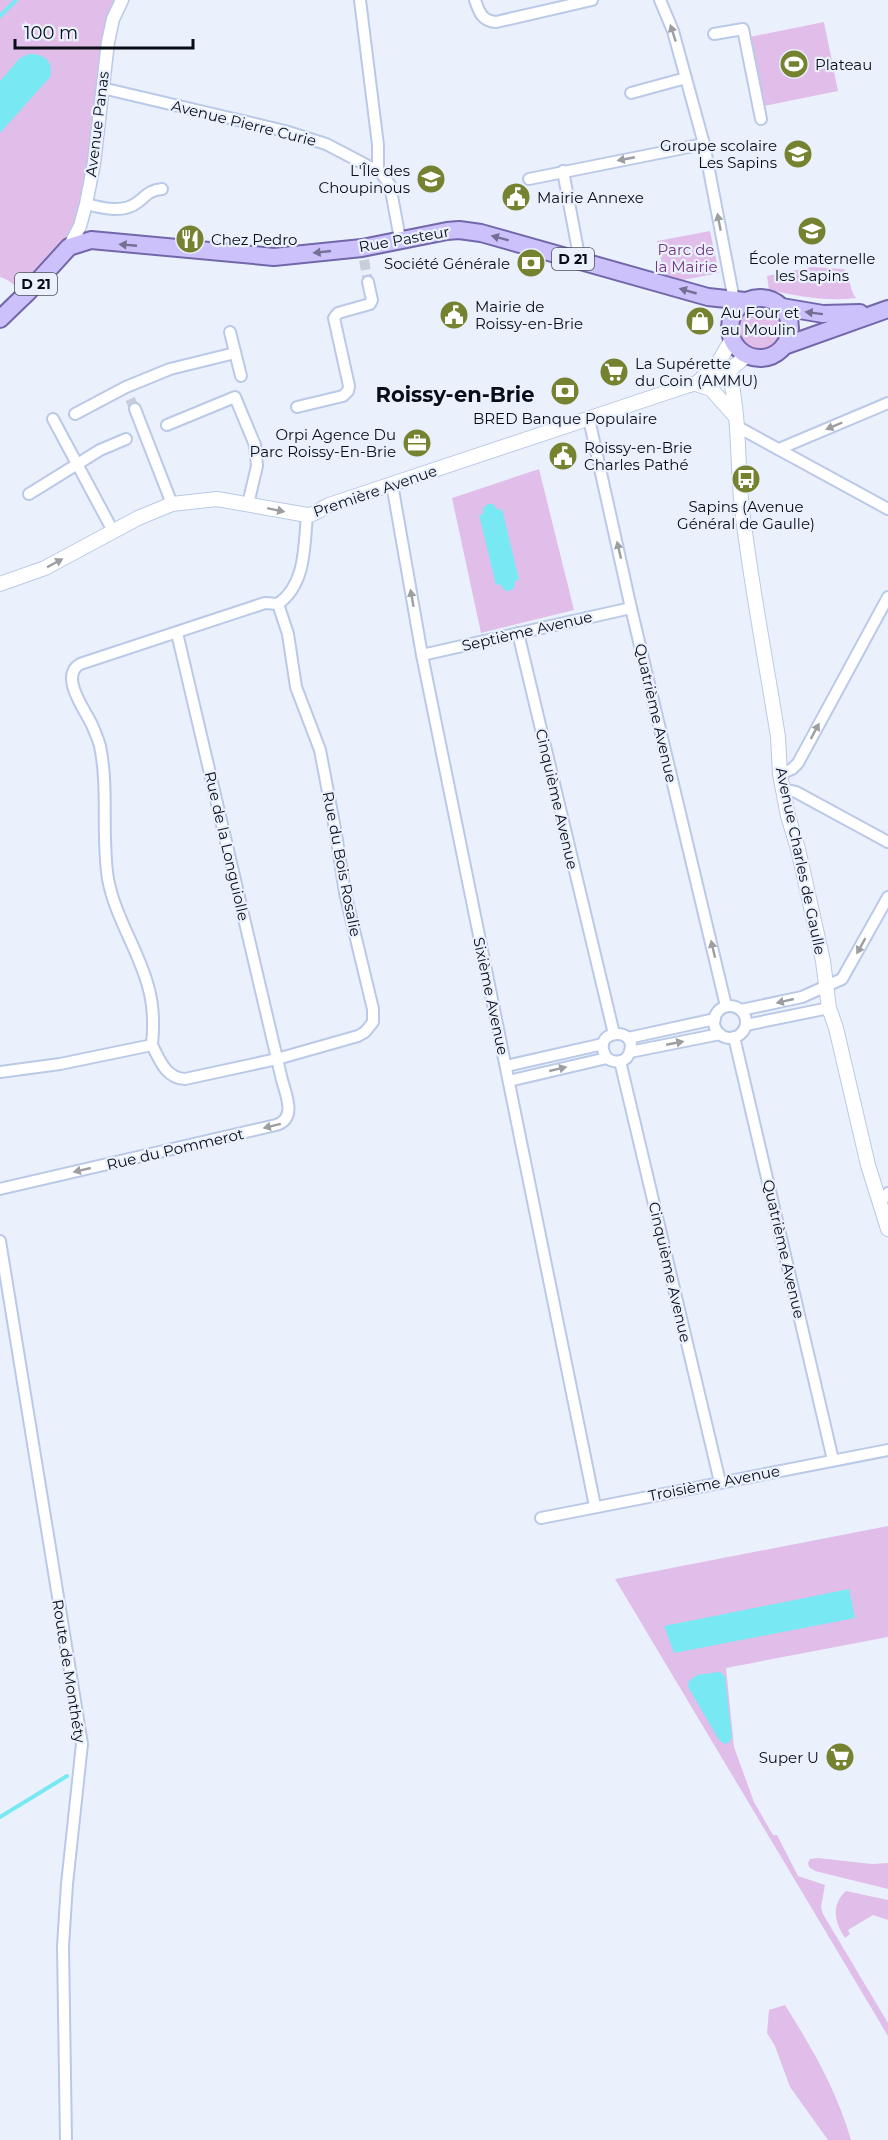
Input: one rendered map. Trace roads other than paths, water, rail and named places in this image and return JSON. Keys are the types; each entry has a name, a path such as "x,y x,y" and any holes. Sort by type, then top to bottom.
{"main road":[{"name":"Rue Pasteur","path":"69,247 91,240 256,257 363,254 400,239 447,231 469,231 708,297 740,301"},
{"name":"D 21","path":"0,319 69,247"},
{"path":"782,307 789,318 790,326 784,346 778,352 759,358 747,355 736,347 729,327 740,301 767,298 782,307 833,315 888,309"},
{"path":"784,346 888,309"},
{"path":"724,367 732,339"},
{"path":"696,384 747,355"},
{"name":"Avenue Charles de Gaulle","path":"724,367 736,421 740,494 778,737 780,774 823,961 829,1008 836,1028 868,1165 884,1198 888,1229"},
{"path":"696,384 711,389 736,421"},
{"name":"Première Avenue","path":"0,584 45,568 138,518 172,504 217,499 313,515 329,504 696,384"}],"street":[{"name":"Avenue Panas","path":"69,247 80,226 86,204 94,163 102,88 113,19 122,0"},
{"path":"360,0 378,145 378,170 388,180 393,193 400,239"},
{"path":"475,0 482,17 496,22 592,0"},
{"path":"660,0 673,31 704,144 740,301"},
{"path":"714,34 743,29 760,119"},
{"path":"631,93 686,78"},
{"name":"Avenue Pierre Curie","path":"102,88 285,131 326,144 378,170"},
{"path":"529,178 704,144"},
{"path":"563,171 580,261"},
{"path":"86,204 108,209 124,208 138,202 146,193 162,189"},
{"path":"80,226 91,240"},
{"path":"297,407 343,396 348,392 349,386 334,318 338,313 370,304 372,299 368,282"},
{"path":"230,332 241,376"},
{"path":"75,414 126,387 170,369 236,353"},
{"path":"126,387 172,504"},
{"path":"167,425 236,397 255,445 256,466 248,504"},
{"path":"779,449 888,403"},
{"path":"53,419 113,531"},
{"name":"Quatrième Avenue","path":"589,419 631,608 726,1006"},
{"path":"736,421 779,449 888,509"},
{"path":"28,494 77,464 126,439"},
{"name":"Sixième Avenue","path":"392,484 422,656 595,1506"},
{"path":"0,1072 60,1064 152,1045 153,1014 148,986 115,905 108,877 100,747 93,726 74,689 72,675 74,668 80,664 265,603 278,604 293,590 302,564 307,515"},
{"path":"780,774 792,769 798,763 888,597"},
{"name":"Rue du Bois Rosalie","path":"152,1045 165,1070 171,1076 179,1079 277,1059 362,1034 372,1024 374,1016 345,893 338,842 320,750 296,687 290,642 278,604"},
{"name":"Septième Avenue","path":"422,656 631,608"},
{"name":"Rue de la Longuiolle","path":"177,633 277,1059"},
{"name":"Cinquième Avenue","path":"518,633 614,1034"},
{"path":"783,789 796,792 888,842"},
{"path":"741,1010 802,997 842,980 888,897"},
{"path":"630,1052 720,1034 734,1037 742,1033 746,1025 746,1017 741,1010 734,1006 726,1006 719,1011 715,1019 720,1034"},
{"path":"746,1025 829,1008"},
{"path":"628,1038 715,1019"},
{"path":"506,1066 603,1044 609,1036 614,1034 628,1038 630,1052 620,1062 610,1060 604,1053 603,1044"},
{"name":"Quatrième Avenue","path":"734,1037 833,1460"},
{"path":"509,1081 607,1058"},
{"name":"Rue du Pommerot","path":"0,1189 282,1123 288,1118 289,1110 277,1059"},
{"name":"Cinquième Avenue","path":"620,1062 720,1482"},
{"name":"Route de Monthéty","path":"0,1241 82,1744 67,1884 63,1946 66,2140"},
{"name":"Troisième Avenue","path":"541,1518 888,1450"}],"water":[{"path":"29,54 39,55 47,60 51,67 50,77 0,133 0,81 20,58"},
{"path":"488,504 493,504 498,510 502,509 519,580 515,581 514,588 509,591 504,590 500,584 496,585 479,515 483,514 483,508"},
{"path":"849,1589 855,1618 674,1653 664,1626"},
{"path":"718,1672 725,1677 732,1738 725,1744 719,1740 688,1687 689,1681 697,1675"}],"waterway":[{"path":"0,16 16,0"},
{"path":"0,1817 67,1776"}],"tunnel":[{"path":"364,260 368,282"},
{"path":"130,399 135,409"}],"place":[{"name":"Plateau","path":"794,64"},
{"name":"Groupe scolaire Les Sapins","path":"798,154"},
{"name":"L'Île des Choupinous","path":"431,179"},
{"name":"Mairie Annexe","path":"516,197"},
{"name":"École maternelle les Sapins","path":"812,231"},
{"name":"Chez Pedro","path":"190,239"},
{"name":"Société Générale","path":"531,263"},
{"name":"Mairie de Roissy-en-Brie","path":"454,315"},
{"name":"Au Four et au Moulin","path":"700,321"},
{"name":"La Supérette du Coin (AMMU)","path":"614,372"},
{"name":"BRED Banque Populaire","path":"565,391"},
{"name":"Orpi Agence Du Parc Roissy-En-Brie","path":"417,443"},
{"name":"Roissy-en-Brie Charles Pathé","path":"563,456"},
{"name":"Sapins (Avenue Général de Gaulle)","path":"746,479"},
{"name":"Super U","path":"840,1757"}],"district":[{"name":"Roissy-en-Brie","path":"455,394"}],"park label":[{"name":"Parc de la Mairie","path":"686,258"}]}
